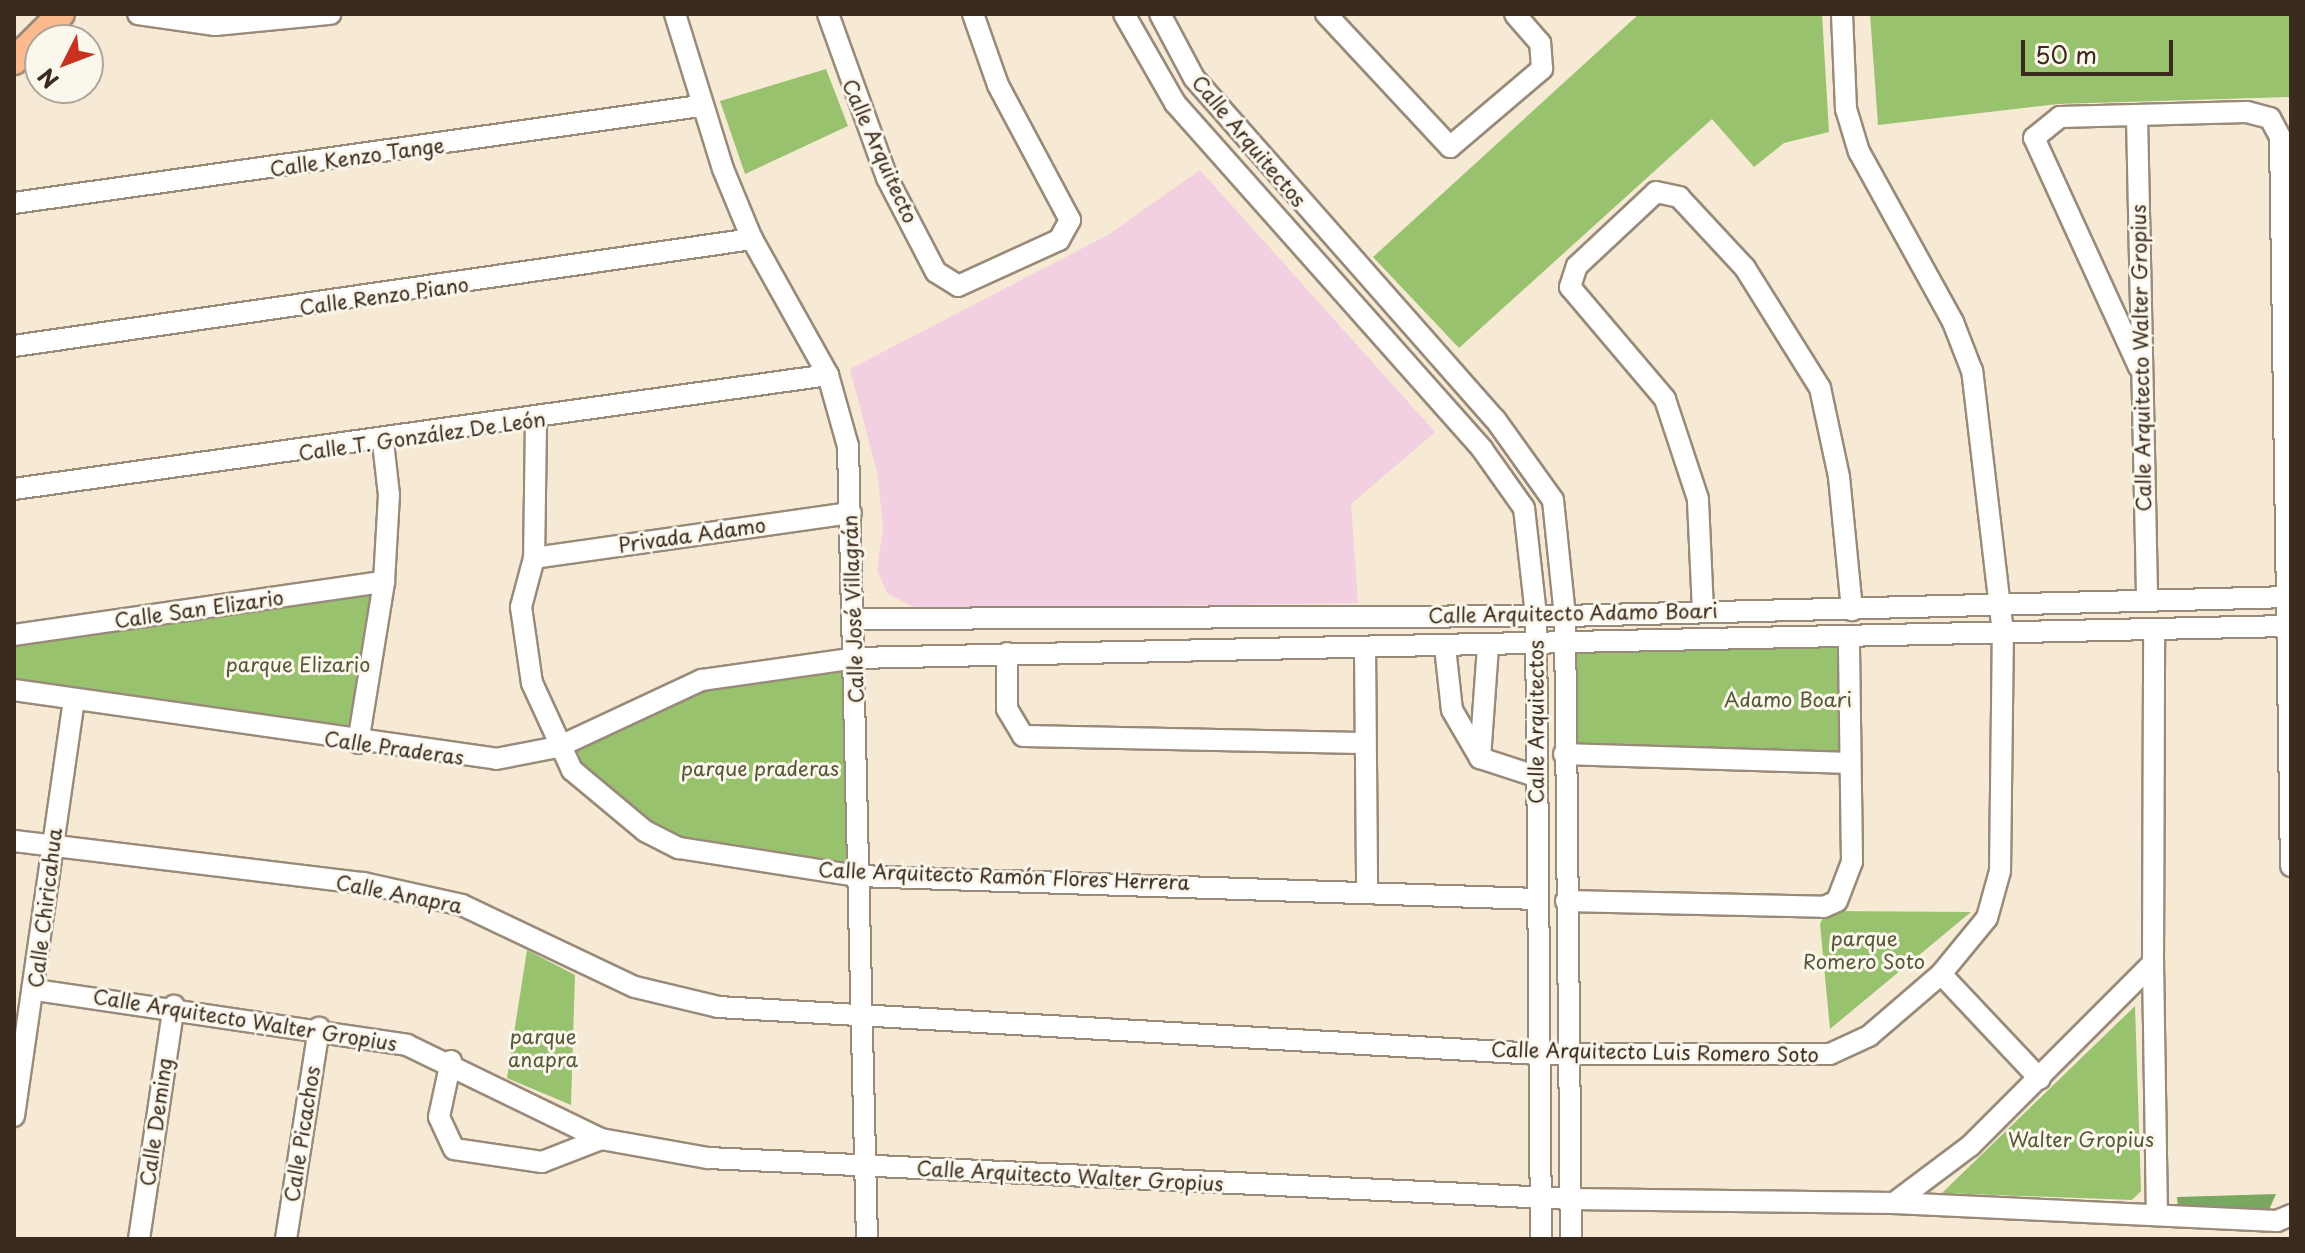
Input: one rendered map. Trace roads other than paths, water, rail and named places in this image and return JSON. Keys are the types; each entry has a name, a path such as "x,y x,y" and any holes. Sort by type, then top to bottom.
{"main road":[{"path":"14,61 61,14"}],"street":[{"path":"138,14 215,25 330,14"},
{"name":"Calle José Villagrán","path":"675,14 700,106 752,239 828,375 848,446 856,658 867,1239"},
{"name":"Calle Arquitecto","path":"828,14 887,178 945,283 964,284 1069,229 1067,211 998,85 973,14"},
{"name":"Calle Arquitectos","path":"1124,14 1175,103 1482,449 1524,508 1536,615 1541,1239"},
{"name":"Calle Arquitectos","path":"1160,14 1194,78 1409,322 1548,490 1561,534 1565,616 1571,1239"},
{"path":"1326,14 1450,147 1545,62 1540,43 1515,14"},
{"name":"Calle Arquitecto Luis Romero Soto","path":"861,1019 1538,1054 1830,1054 1869,1036 1941,974 1987,918 2000,871 2003,607 1972,371 1953,322 1859,152 1846,109 1842,14"},
{"name":"Calle Kenzo Tange","path":"14,203 700,106"},
{"path":"2139,367 2034,138 2060,117 2247,112 2270,118 2280,137 2291,866"},
{"name":"Calle Arquitecto Walter Gropius","path":"2137,116 2139,367 2147,600"},
{"path":"1703,611 1698,499 1670,413 1632,356 1574,295 1577,266 1650,195 1668,192 1697,214 1745,268 1820,388 1839,477 1852,610"},
{"name":"Calle Renzo Piano","path":"14,346 752,239"},
{"path":"1387,342 1409,322"},
{"name":"Calle T. González De León","path":"14,489 536,421 828,375"},
{"name":"Calle Arquitecto Ramón Flores Herrera","path":"536,421 534,558 521,645 558,747 622,814 679,848 858,876 1367,890 1537,899"},
{"path":"358,743 384,582 389,495 383,442"},
{"name":"Privada Adamo","path":"534,558 851,513"},
{"name":"Calle San Elizario","path":"14,635 384,582"},
{"name":"Calle Arquitecto Adamo Boari","path":"855,619 1565,616 2003,607 2289,597"},
{"name":"Calle Arquitecto Adamo Boari","path":"856,658 1535,646 2289,626"},
{"path":"2154,631 2153,963 2157,1214"},
{"path":"1566,901 1824,907 1850,881 1849,638"},
{"path":"1365,647 1363,743 1367,890"},
{"path":"1445,647 1452,710 1480,758 1500,771 1535,776"},
{"path":"1480,758 1488,647"},
{"path":"1007,653 1007,709 1023,736 1363,743"},
{"name":"Calle Praderas","path":"14,690 460,759 558,747 702,680 856,658"},
{"name":"Calle Chiricahua","path":"14,1116 36,990 52,848 74,699"},
{"path":"1564,754 1849,763"},
{"name":"Calle Anapra","path":"14,841 52,848 363,883 462,905 676,1001 861,1019"},
{"path":"1894,1203 1970,1146 2153,963"},
{"path":"1941,974 2040,1079"},
{"name":"Calle Arquitecto Walter Gropius","path":"36,990 174,1006 319,1028 451,1061 601,1139 708,1158 1570,1199"},
{"name":"Calle Deming","path":"139,1239 174,1006"},
{"name":"Calle Picachos","path":"286,1239 319,1028"},
{"path":"451,1061 439,1117 454,1149 542,1162 601,1139"},
{"path":"1570,1199 1894,1203 2277,1221 2291,1215"}],"park label":[{"name":"parque Elizario","path":"298,664"},
{"name":"Adamo Boari","path":"1788,699"},
{"name":"parque praderas","path":"760,768"},
{"name":"parque Romero Soto","path":"1864,950"},
{"name":"parque anapra","path":"543,1048"},
{"name":"Walter Gropius","path":"2081,1139"}]}
